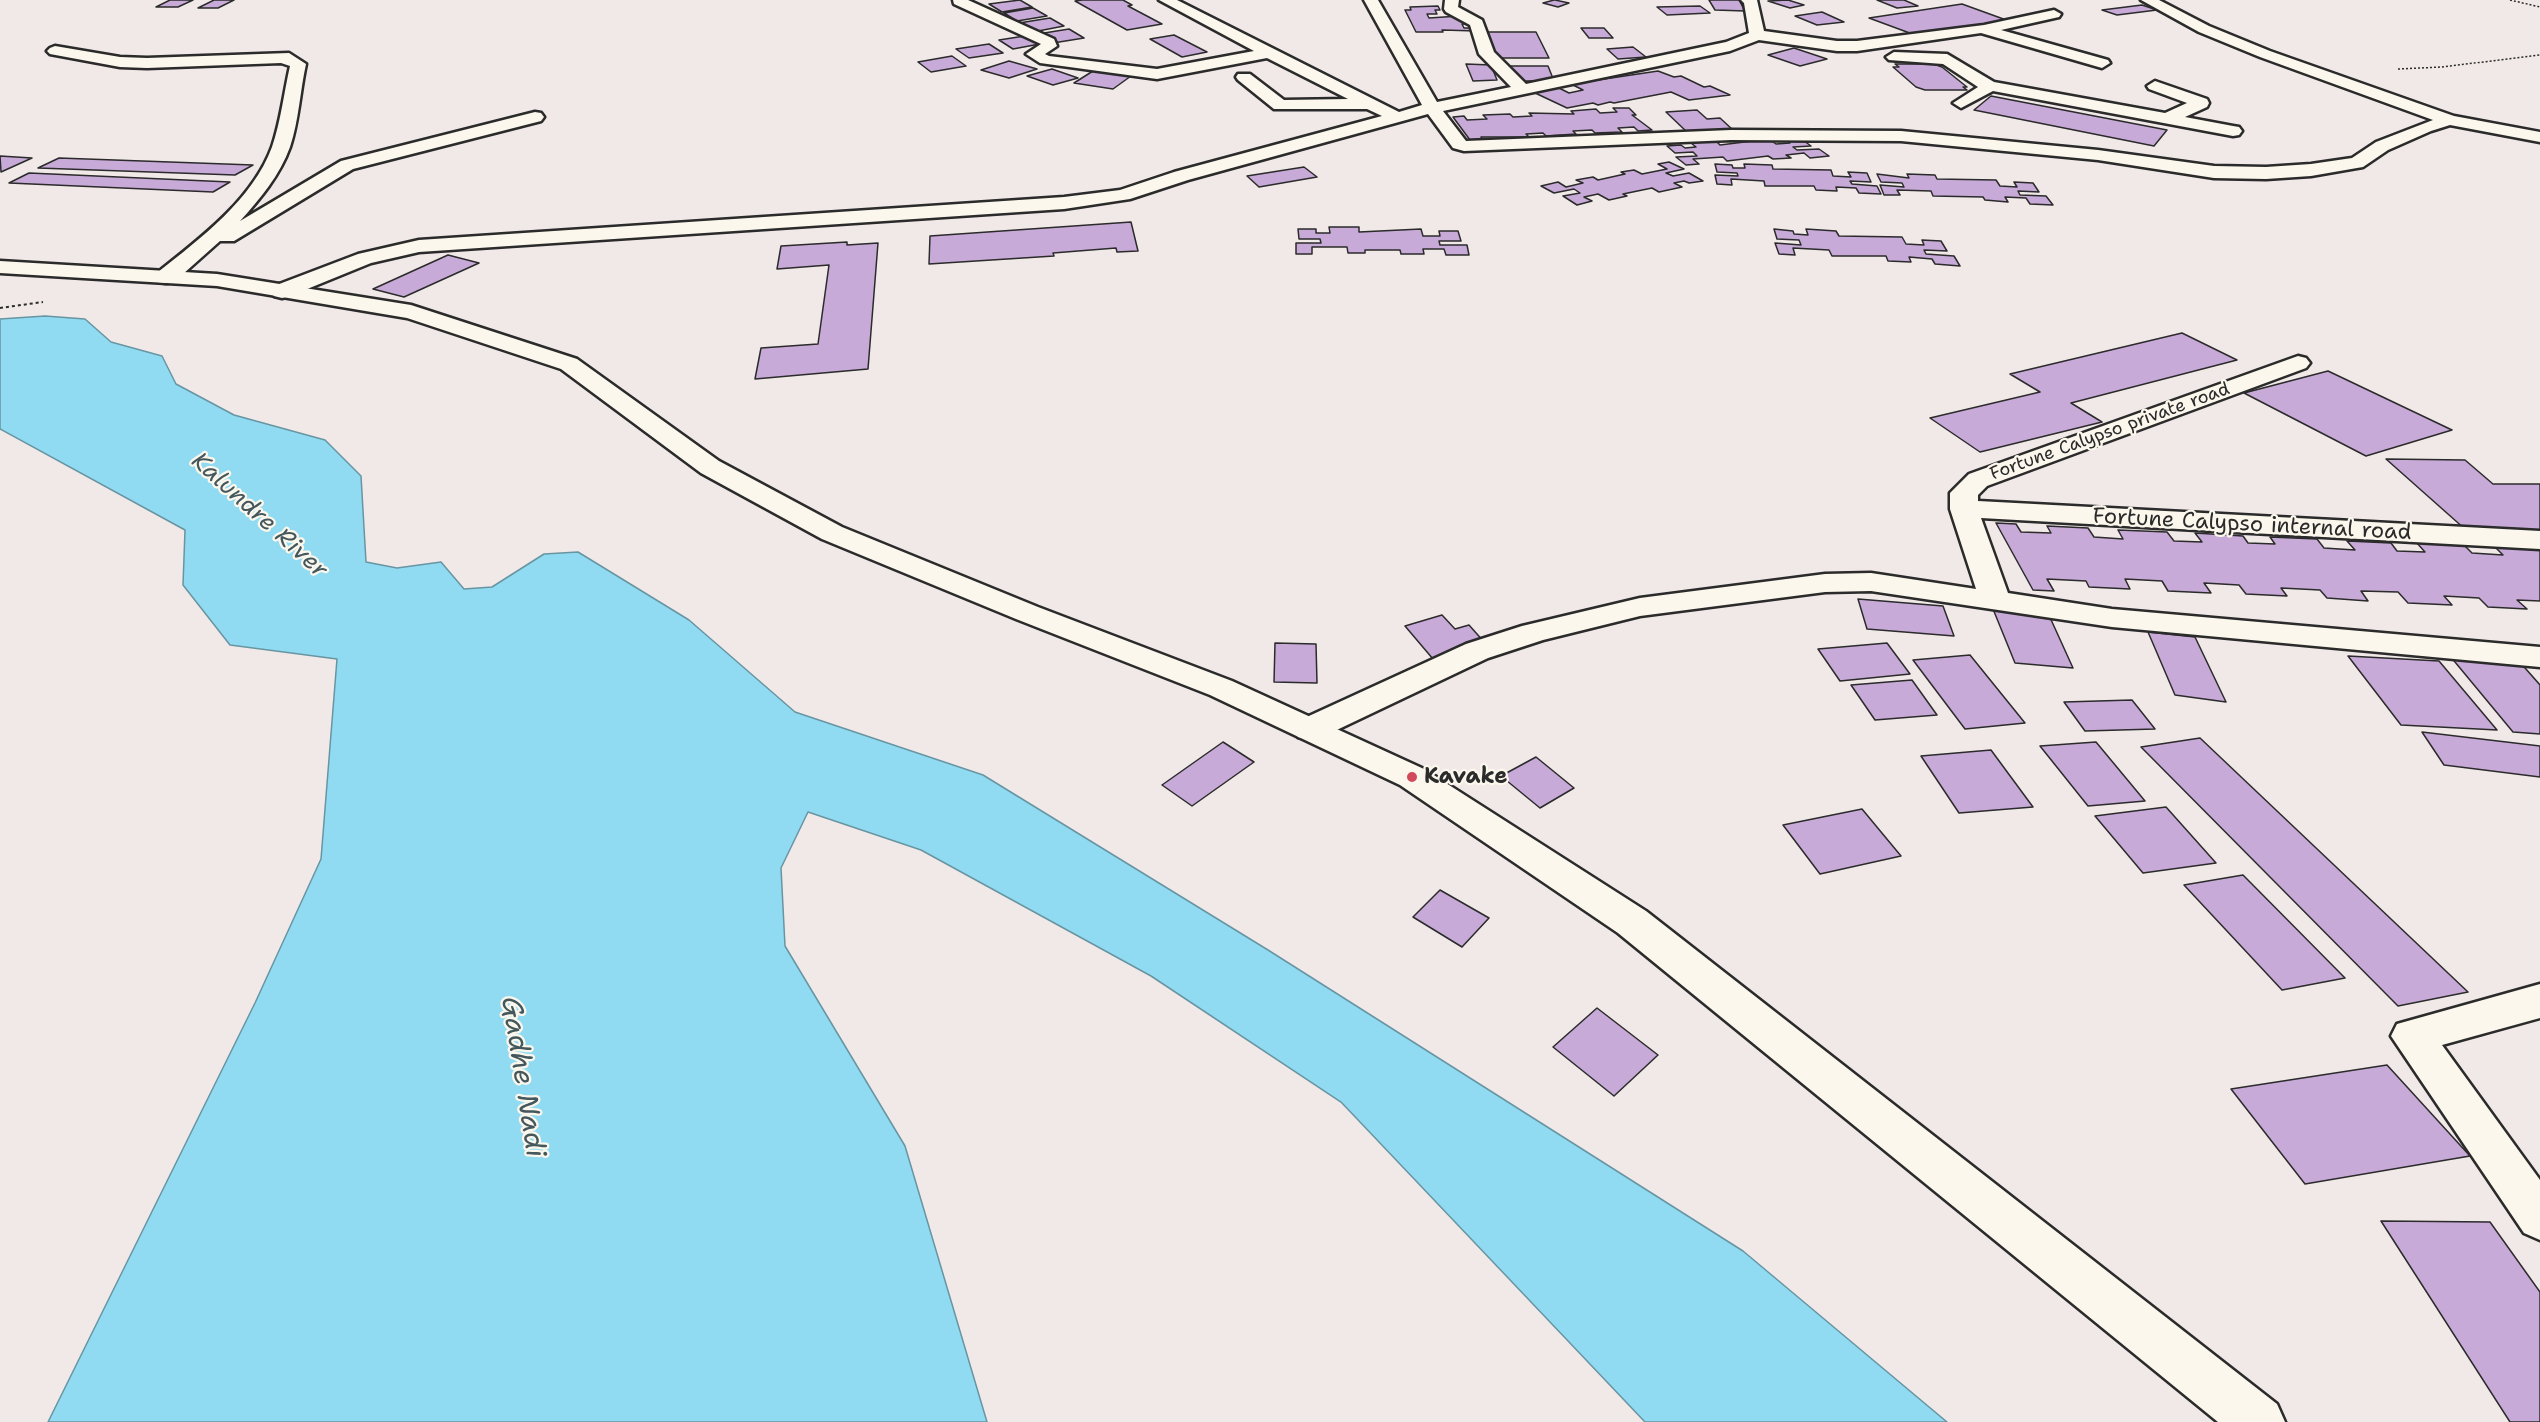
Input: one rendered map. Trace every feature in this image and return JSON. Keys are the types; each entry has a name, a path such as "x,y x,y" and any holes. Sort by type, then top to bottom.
{"street":[{"path":"1166,0 1396,117"},
{"path":"1371,0 1432,108 1464,146 1731,135 1900,136 2098,155 2224,173 2312,170 2357,163 2382,146 2425,127 2450,120"},
{"path":"1452,0 1451,9 1477,23 1487,54 1523,90"},
{"path":"1753,0 1757,35"},
{"path":"2148,0 2204,29 2265,54 2450,120 2540,137"},
{"path":"959,1 1049,42 1049,46 1034,54 1045,60 1157,74 1267,53"},
{"path":"282,291 365,258 419,246 1064,203 1123,195 1181,176 1396,117 1730,46 1757,35 1837,46 1868,45 1981,29 2055,15 2021,4"},
{"path":"1981,29 2102,63"},
{"path":"1813,43 1828,51 1856,56 1947,59 1982,83 1991,86 2233,131"},
{"path":"56,51 120,62 289,58 298,63 279,152 270,171 249,198 193,255 166,277"},
{"path":"1245,77 1280,105 1370,104"},
{"path":"1961,103 1991,86"},
{"path":"2155,86 2201,103 2168,119"},
{"path":"193,255 346,165 535,117"},
{"path":"0,267 217,280 411,312 569,364 710,467 832,533 1027,613 1221,688 1412,777 1632,922 2259,1422"},
{"name":"Fortune Calypso private road","path":"1964,509 1964,493 1978,480 2298,363"},
{"path":"1964,509 1995,600"},
{"name":"Fortune Calypso internal road","path":"1964,509 2540,540"},
{"path":"1310,729 1478,651 1533,633 1640,607 1825,583 1871,582 2112,618 2540,657"},
{"path":"2540,1001 2412,1036 2540,1218"}],"path":[{"path":"2510,0 2540,7"},
{"path":"2390,69 2442,68 2540,56"}],"water":[{"path":"45,316 85,319 111,342 162,356 176,384 234,415 325,440 361,476 366,562 397,568 441,562 464,589 492,587 544,554 578,552 689,620 795,712 983,775 1268,950 1743,1251 1947,1422 1645,1422 1341,1102 1151,976 921,850 808,812 781,868 785,946 905,1146 987,1422 48,1422 255,1003 321,859 337,659 230,645 183,585 185,530 0,429 0,319"}],"building":[{"path":"170,0 193,0 178,7 156,7"},
{"path":"214,0 234,0 218,8 198,8"},
{"path":"1020,0 1032,7 1002,12 989,4"},
{"path":"1123,0 1132,5 1128,6 1162,24 1127,30 1075,1"},
{"path":"1554,0 1569,3 1558,7 1543,3"},
{"path":"1709,0 1739,0 1745,11 1715,10"},
{"path":"1788,0 1804,5 1790,8 1768,1"},
{"path":"1877,0 1904,0 1918,6 1897,8"},
{"path":"1962,4 2009,21 1915,35 1869,18"},
{"path":"2142,5 2157,10 2117,15 2102,10"},
{"path":"1438,6 1440,10 1435,10 1437,14 1427,14 1429,18 1459,16 1468,24 1462,24 1464,28 1475,28 1477,31 1416,32 1405,10 1411,10 1410,7"},
{"path":"1700,6 1710,13 1667,15 1657,7"},
{"path":"1033,8 1047,16 1017,21 1004,13"},
{"path":"1822,12 1844,22 1817,25 1795,16"},
{"path":"1050,18 1064,26 1033,32 1019,23"},
{"path":"1581,28 1604,28 1613,38 1589,38"},
{"path":"1069,29 1084,38 1053,43 1038,34"},
{"path":"1483,32 1536,32 1549,58 1492,58"},
{"path":"1031,35 1045,43 1013,49 999,40"},
{"path":"1174,35 1207,52 1182,57 1150,39"},
{"path":"989,44 1003,53 969,58 956,49"},
{"path":"1633,47 1646,57 1618,59 1607,49"},
{"path":"1794,48 1827,59 1800,66 1768,55"},
{"path":"952,56 966,66 931,72 918,62"},
{"path":"1009,61 1037,69 1009,78 981,70"},
{"path":"1466,64 1491,65 1497,80 1473,81"},
{"path":"1895,64 1934,64 1942,67 1967,87 1963,87 1967,90 1925,90 1916,87 1893,67 1899,67"},
{"path":"1510,66 1548,66 1554,81 1515,81"},
{"path":"1052,69 1078,78 1053,85 1027,76"},
{"path":"1093,71 1131,76 1113,89 1074,83"},
{"path":"1658,71 1674,77 1681,76 1704,87 1710,86 1730,95 1689,100 1671,92 1614,103 1598,105 1593,103 1567,108 1533,92 1557,87 1569,93 1583,90 1571,84"},
{"path":"1991,96 2167,130 2154,146 1974,110"},
{"path":"1613,108 1629,108 1636,115 1632,115 1652,130 1638,131 1634,127 1618,128 1622,132 1573,131 1576,134 1546,136 1543,133 1526,134 1529,137 1481,137 1482,139 1470,140 1453,117 1464,116 1467,120 1487,119 1483,115 1510,114 1513,117 1532,116 1529,113 1574,114 1571,111 1596,109 1600,113 1617,112"},
{"path":"1697,110 1707,119 1720,118 1733,130 1688,133 1666,112"},
{"path":"1800,138 1811,146 1793,147 1797,150 1819,149 1829,156 1810,158 1804,153 1786,155 1791,158 1773,159 1768,156 1727,161 1723,157 1693,159 1699,164 1686,165 1676,157 1697,156 1693,152 1675,153 1667,146 1681,145 1685,148 1696,147 1691,143 1716,141 1720,145 1769,139 1776,144 1790,143 1785,139"},
{"path":"0,156 32,158 1,172"},
{"path":"59,158 253,165 235,175 38,168"},
{"path":"1669,162 1684,169 1666,173 1673,176 1689,173 1703,181 1674,183 1682,187 1659,192 1652,188 1623,194 1627,196 1609,200 1598,194 1584,197 1592,201 1577,205 1563,196 1580,193 1574,189 1554,193 1541,186 1558,182 1566,187 1583,183 1576,180 1593,177 1598,180 1634,170 1642,174 1667,169 1658,164"},
{"path":"1715,164 1732,165 1733,168 1745,168 1744,164 1772,165 1773,169 1831,170 1833,176 1851,177 1848,172 1867,173 1871,182 1850,181 1852,184 1877,186 1881,194 1859,193 1856,188 1836,187 1837,191 1816,190 1814,186 1765,186 1764,181 1731,179 1732,185 1717,184 1715,175 1738,176 1737,173 1717,172"},
{"path":"1304,167 1317,177 1259,187 1247,176"},
{"path":"29,173 230,182 213,192 9,183"},
{"path":"1877,174 1909,178 1907,174 1935,175 1937,179 1996,180 2000,186 2017,187 2014,182 2033,183 2039,192 2018,191 2020,195 2046,196 2053,205 2030,204 2026,198 2005,197 2008,202 1985,200 1983,197 1933,196 1931,191 1897,190 1900,195 1884,195 1880,185 1904,187 1902,183 1881,182"},
{"path":"1131,222 1138,251 1117,252 1116,248 1053,253 1054,256 929,264 930,236"},
{"path":"1329,227 1359,227 1359,232 1421,229 1423,236 1440,236 1439,231 1458,231 1461,241 1439,241 1440,245 1467,245 1469,255 1446,255 1444,249 1423,249 1424,254 1401,254 1400,250 1365,250 1365,253 1348,253 1347,247 1312,247 1312,254 1296,254 1296,243 1321,243 1320,239 1299,239 1298,229 1316,229 1316,233 1330,233"},
{"path":"1774,229 1808,235 1806,229 1836,231 1839,236 1902,237 1906,244 1924,245 1922,240 1941,241 1947,251 1924,250 1926,254 1954,256 1960,266 1935,264 1932,259 1909,257 1911,262 1888,261 1886,256 1832,256 1829,250 1793,248 1795,255 1779,254 1775,243 1801,245 1799,240 1777,239"},
{"path":"847,242 847,245 878,243 868,369 755,379 761,348 818,344 829,265 777,269 781,246"},
{"path":"448,255 479,263 404,297 373,289"},
{"path":"2182,333 2237,360 2071,403 2102,422 1980,452 1930,418 2040,392 2010,374"},
{"path":"2328,371 2452,430 2366,456 2244,393"},
{"path":"2386,459 2465,460 2493,484 2540,484 2540,531 2466,530"},
{"path":"1996,523 2016,524 2021,532 2051,533 2047,526 2088,528 2094,537 2123,539 2118,530 2167,532 2174,541 2202,542 2195,533 2243,536 2248,543 2275,544 2270,537 2317,539 2324,548 2355,550 2347,541 2391,543 2397,551 2425,552 2416,542 2463,544 2472,553 2503,555 2494,546 2540,548 2540,601 2517,600 2527,609 2488,607 2479,598 2444,596 2452,605 2408,603 2398,592 2361,591 2368,601 2327,598 2320,590 2281,588 2287,596 2246,594 2239,585 2204,583 2211,593 2168,591 2162,581 2125,579 2130,589 2089,587 2086,581 2047,579 2054,591 2033,590"},
{"path":"1858,599 1943,606 1954,636 1867,629"},
{"path":"1993,609 2048,613 2073,668 2015,663"},
{"path":"1442,615 1455,629 1469,625 1485,643 1433,659 1405,626"},
{"path":"2148,632 2195,637 2226,702 2175,695"},
{"path":"1275,643 1316,644 1317,683 1274,682"},
{"path":"1887,643 1910,674 1840,681 1818,649"},
{"path":"1970,655 2025,723 1965,729 1913,660"},
{"path":"2348,656 2439,661 2497,730 2401,725"},
{"path":"2450,656 2518,660 2540,685 2540,734 2513,732"},
{"path":"1912,680 1937,715 1875,720 1851,685"},
{"path":"2132,700 2155,729 2085,731 2064,702"},
{"path":"2422,732 2540,746 2540,777 2444,765"},
{"path":"2200,738 2468,992 2398,1006 2141,747"},
{"path":"1223,742 1254,762 1192,806 1162,785"},
{"path":"2096,742 2145,801 2088,806 2040,746"},
{"path":"1991,750 2033,807 1959,813 1921,756"},
{"path":"1536,757 1574,788 1540,808 1501,776"},
{"path":"2166,807 2216,863 2143,873 2095,816"},
{"path":"1862,809 1901,856 1820,874 1783,825"},
{"path":"2243,875 2345,978 2282,990 2184,885"},
{"path":"1440,890 1489,918 1462,947 1413,917"},
{"path":"1597,1008 1658,1055 1614,1096 1553,1047"},
{"path":"2387,1065 2470,1156 2305,1184 2231,1089"},
{"path":"2381,1221 2490,1222 2540,1292 2540,1422 2510,1422"}],"place":[{"name":"Kavake","path":"1412,777"}],"water label":[{"name":"Kalundre River","path":"259,516"},
{"name":"Gadhe Nadi","path":"522,1077"}]}
